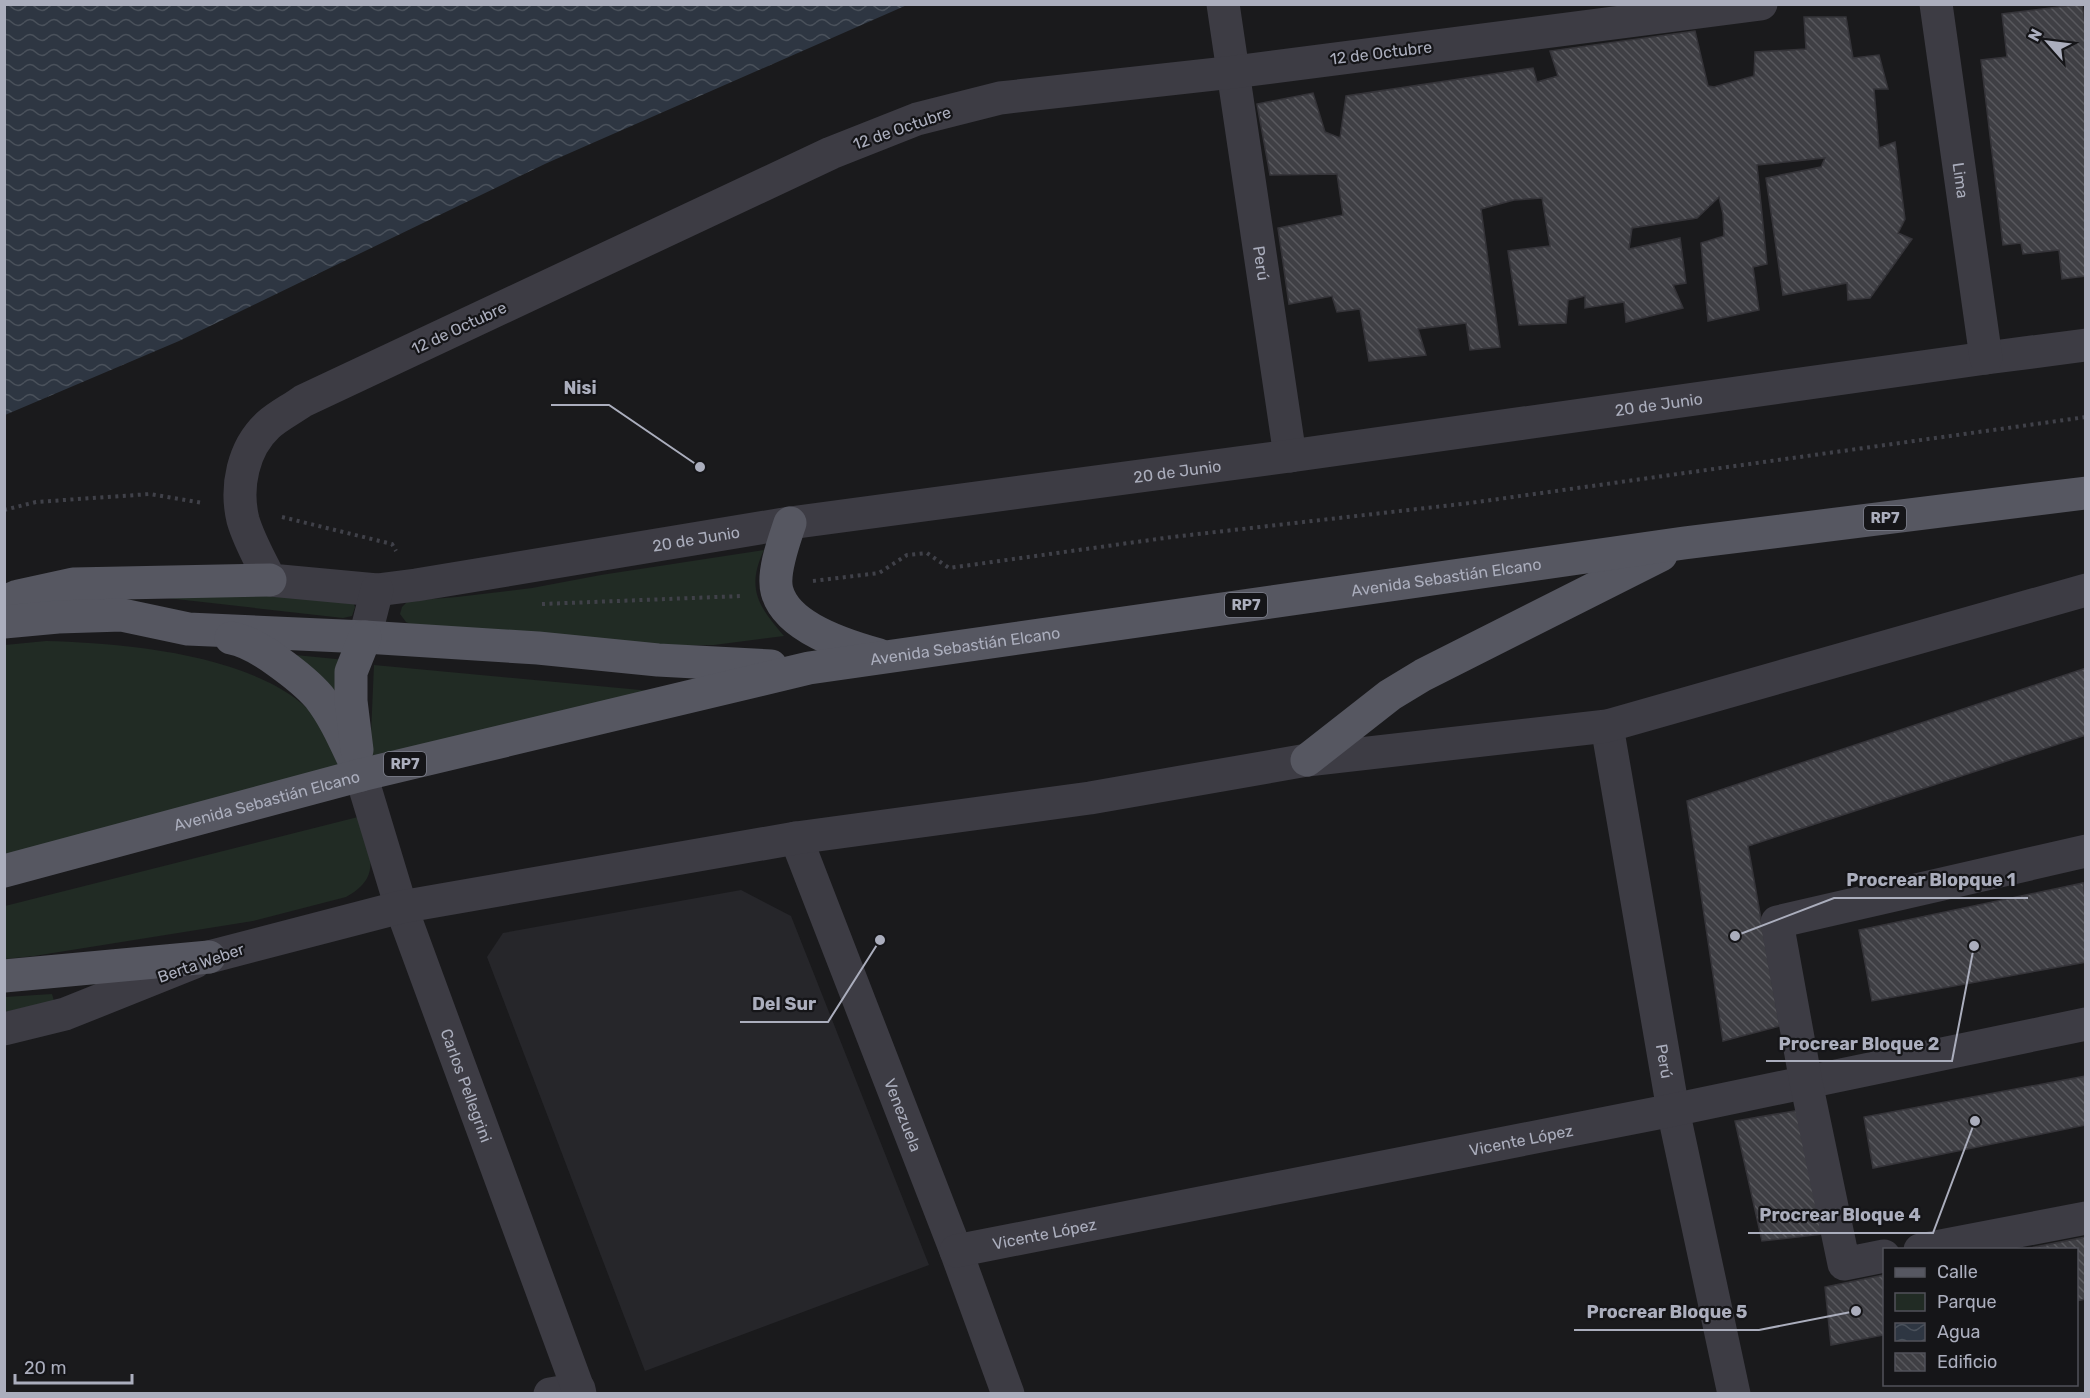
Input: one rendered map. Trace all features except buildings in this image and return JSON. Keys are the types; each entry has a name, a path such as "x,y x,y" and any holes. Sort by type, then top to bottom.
{"main road":[{"name":"Avenida Sebastián Elcano","path":"4,871 361,775 809,668 1684,543 2085,493"},
{"path":"790,523 779,554 776,590 787,611 812,629 844,645 886,657"},
{"path":"1306,760 1390,695 1423,675 1684,543"},
{"path":"4,602 18,596 73,584 270,580"},
{"name":"Avenida Sebastián Elcano","path":"4,622 122,615 188,629 365,637 537,648 658,660 809,668"},
{"path":"188,629 243,640 295,674 325,706 338,726 361,775"},
{"path":"361,775 351,701 351,672 365,637"},
{"path":"4,976 209,957"}],"street":[{"name":"Perú","path":"1223,4 1290,456"},
{"name":"12 de Octubre","path":"270,580 243,521 240,496 241,476 247,453 268,425 303,401 831,153 917,119 1000,98 1234,72 1761,4"},
{"name":"Lima","path":"1936,4 1986,358"},
{"name":"20 de Junio","path":"270,580 377,590 790,523 2085,345"},
{"path":"365,637 377,590"},
{"path":"400,907 796,838 1090,798 1306,760 1607,726 2085,590"},
{"name":"Perú","path":"1607,726 1673,1110 1734,1394"},
{"name":"Carlos Pellegrini","path":"361,775 400,907 570,1392"},
{"name":"Venezuela","path":"796,838 956,1251 1008,1394"},
{"path":"1883,1256 1844,1264 1806,1082 1777,922 2085,850"},
{"name":"Berta Weber","path":"4,1029 65,1014 209,957 400,907"},
{"name":"Vicente López","path":"956,1251 1673,1110 2085,1024"},
{"path":"1930,1248 2085,1218"}],"shaded area":[{"path":"741,890 791,916 929,1265 645,1371 487,957 503,933"}],"green space":[{"path":"764,550 756,575 757,596 767,615 784,636 714,645 658,646 417,627 406,622 400,614 402,607 408,601 532,588"},
{"path":"235,593 352,600 355,607 352,616 343,618 158,597"},
{"path":"46,641 157,650 237,669 272,684 303,704 325,729 341,767 5,856 5,645"},
{"path":"285,654 346,660 340,700"},
{"path":"374,665 672,693 370,757"},
{"path":"358,817 369,852 370,871 358,889 346,897 253,921 5,959 5,906"},
{"path":"52,994 54,1001 5,1012 5,997"}],"water":[{"path":"5,4 907,5 547,163 179,341 5,415"}],"place":[{"name":"Nisi","path":"700,467"},
{"name":"Procrear Blopque 1","path":"1735,936"},
{"name":"Del Sur","path":"880,940"},
{"name":"Procrear Bloque 2","path":"1974,946"},
{"name":"Procrear Bloque 4","path":"1975,1121"},
{"name":"Procrear Bloque 5","path":"1856,1311"}]}
